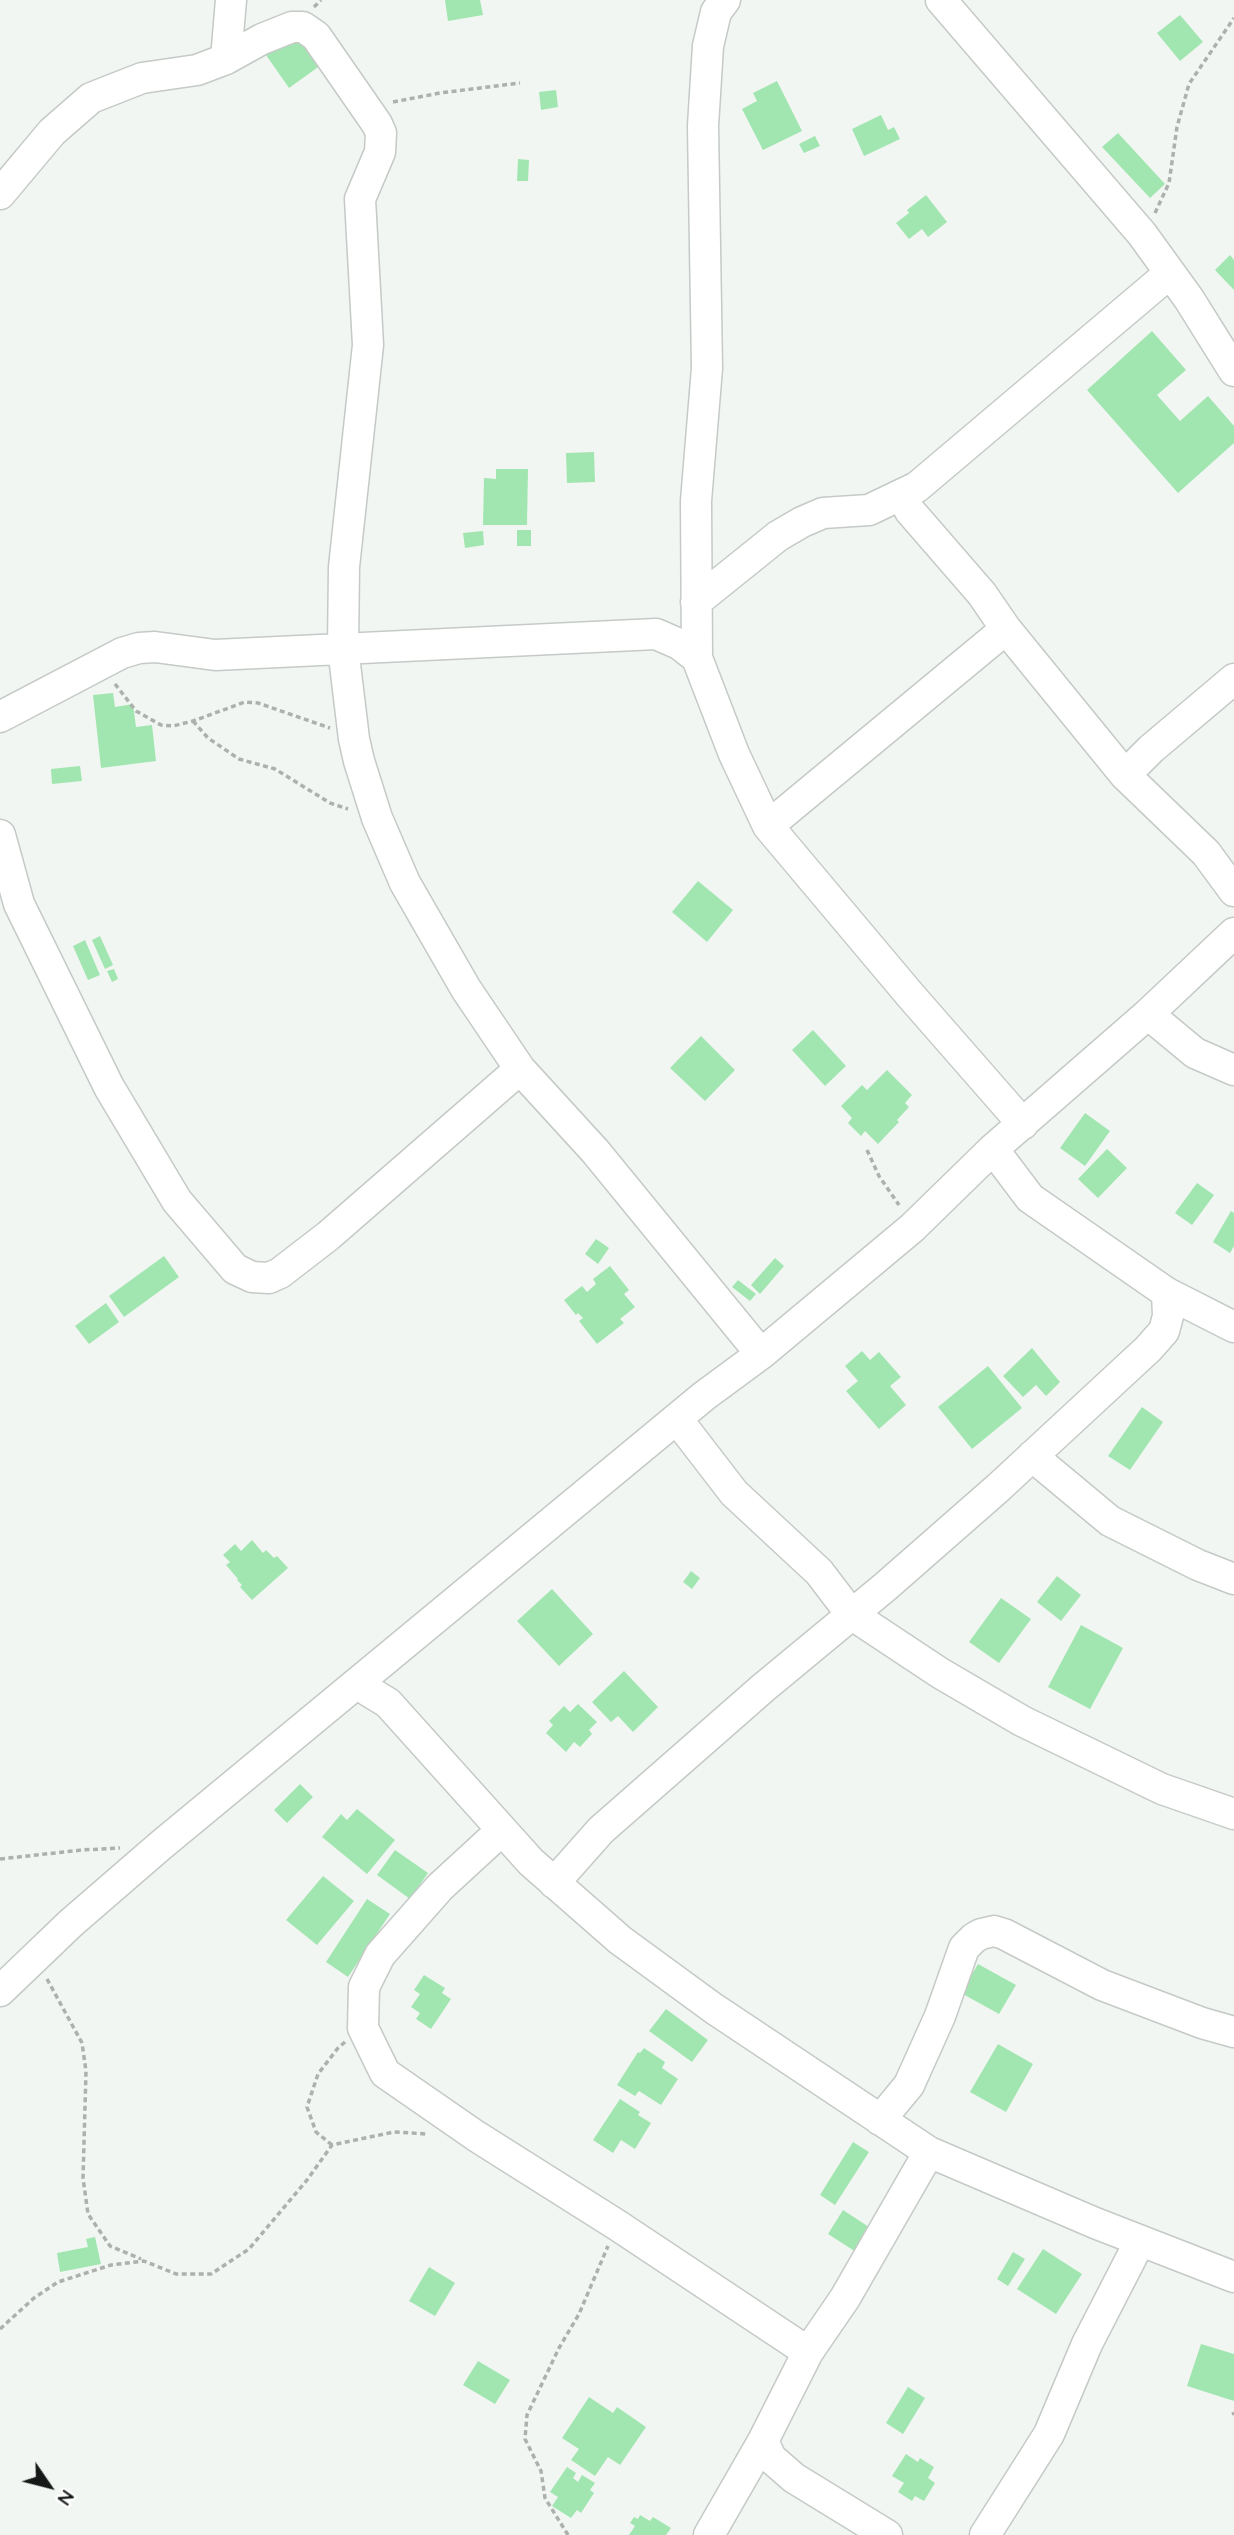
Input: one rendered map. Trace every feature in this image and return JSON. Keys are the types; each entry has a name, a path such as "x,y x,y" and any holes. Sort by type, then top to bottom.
{"street":[{"path":"226,59 231,0"},
{"path":"725,0 716,12 708,46 703,126 707,368 696,501 697,658 734,754 768,826 1023,1124"},
{"path":"941,0 1142,234 1234,371"},
{"path":"0,194 52,132 92,98 142,78 197,70 292,27 303,27 316,36 367,108 377,124 381,143 360,199 368,345 344,567 344,649 354,739 377,818 405,883 466,989 520,1069 595,1151 761,1354"},
{"path":"696,602 778,536 802,523 823,513 869,510 902,495 938,471 1170,274"},
{"path":"902,495 911,511 982,594 1006,629 1125,775 1206,853 1234,891"},
{"path":"768,826 1006,629"},
{"path":"0,717 100,664 139,648 155,647 215,654 656,634 680,643 697,658"},
{"path":"1125,775 1151,749 1234,679"},
{"path":"0,835 19,904 109,1087 177,1201 235,1269 252,1277 269,1278 280,1273 328,1236 520,1069"},
{"path":"0,1991 71,1923 150,1855 912,1228 993,1149 1148,1014 1234,933"},
{"path":"1148,1014 1195,1053 1234,1070"},
{"path":"993,1149 1030,1199 1167,1293 1234,1327"},
{"path":"554,1883 601,1830 763,1688 885,1587 1032,1456 1164,1331 1168,1316 1167,1293"},
{"path":"677,1419 734,1493 819,1572 851,1614 940,1673 1022,1721 1162,1789 1234,1814"},
{"path":"1032,1456 1110,1521 1198,1566 1234,1579"},
{"path":"357,1684 388,1703 531,1862 554,1883 641,1955 713,2008 929,2152 1140,2241 1234,2277"},
{"path":"502,1830 440,1887 380,1955 364,1987 363,2028 385,2073 476,2136 617,2225 808,2352"},
{"path":"880,2120 909,2085 940,2016 964,1948 981,1934 994,1931 1004,1934 1102,1985 1202,2023 1234,2032"},
{"path":"709,2535 763,2441 808,2352 845,2298 929,2152"},
{"path":"985,2535 1049,2434 1087,2344 1140,2241"},
{"path":"763,2441 771,2458 794,2478 887,2535"}],"path":[{"path":"1142,234 1160,206 1169,183 1177,127 1189,84 1234,18"},
{"path":"367,108 440,93 520,83"},
{"path":"100,664 136,711 160,725 173,726 245,702 253,702 354,739"},
{"path":"193,721 208,738 239,759 275,769 330,803 377,818"},
{"path":"867,1150 878,1176 912,1228"},
{"path":"0,1859 121,1848"},
{"path":"33,1961 48,1982 82,2043 86,2071 83,2178 88,2214 110,2246 144,2261 176,2274 211,2274 249,2249 307,2180 332,2145 394,2132 435,2134"},
{"path":"332,2145 316,2132 307,2107 318,2074 338,2048 363,2028"},
{"path":"568,2535 545,2498 541,2471 525,2440 527,2414 579,2314 617,2225"},
{"path":"0,2329 34,2298 58,2282 111,2265 144,2261"}],"building":[{"path":"445,0 480,0 483,15 448,21"},
{"path":"1180,15 1203,42 1180,61 1157,33"},
{"path":"298,32 321,65 289,88 266,55"},
{"path":"777,81 802,131 763,150 742,109 757,101 753,93"},
{"path":"556,90 558,107 541,110 539,92"},
{"path":"881,115 888,130 894,127 900,139 864,156 852,129"},
{"path":"1118,133 1165,184 1150,198 1102,147"},
{"path":"815,136 820,146 804,153 799,144"},
{"path":"518,159 529,160 528,181 517,181"},
{"path":"926,195 947,222 928,237 922,229 909,239 896,223"},
{"path":"1230,255 1234,260 1234,290 1215,270"},
{"path":"1152,331 1186,370 1157,395 1180,421 1208,396 1234,426 1234,443 1178,493 1087,390"},
{"path":"594,452 595,482 567,483 566,453"},
{"path":"496,469 528,469 527,525 483,525 484,478 496,479"},
{"path":"517,530 531,530 531,546 517,546"},
{"path":"483,531 484,545 465,548 463,533"},
{"path":"113,693 115,707 133,704 136,727 152,725 156,761 101,768 93,695"},
{"path":"80,766 82,781 52,784 51,769"},
{"path":"698,881 733,910 707,942 672,912"},
{"path":"100,936 113,965 105,969 92,940"},
{"path":"85,940 100,975 88,980 73,946"},
{"path":"114,969 118,979 112,982 107,971"},
{"path":"813,1030 846,1066 825,1086 792,1050"},
{"path":"701,1036 735,1070 705,1101 670,1068"},
{"path":"887,1070 912,1095 905,1103 909,1107 897,1120 899,1122 878,1144 865,1131 861,1136 848,1123 852,1118 841,1106 862,1085 867,1090"},
{"path":"1085,1113 1110,1131 1085,1166 1060,1148"},
{"path":"1107,1149 1127,1168 1098,1198 1078,1179"},
{"path":"1197,1183 1214,1195 1192,1225 1175,1213"},
{"path":"1231,1211 1234,1213 1234,1246 1230,1253 1213,1242"},
{"path":"596,1239 609,1248 598,1264 585,1254"},
{"path":"164,1256 179,1277 124,1317 109,1296"},
{"path":"775,1258 784,1266 760,1294 751,1285"},
{"path":"610,1266 629,1290 624,1294 635,1307 620,1319 624,1323 597,1344 579,1321 583,1318 578,1313 576,1315 564,1300 582,1286 587,1292 596,1284 593,1279"},
{"path":"738,1280 756,1294 750,1301 732,1287"},
{"path":"106,1303 119,1322 89,1344 75,1326"},
{"path":"1032,1348 1060,1382 1046,1396 1036,1385 1023,1397 1003,1376"},
{"path":"862,1351 870,1360 879,1352 901,1377 890,1386 906,1405 879,1429 846,1391 858,1381 845,1366"},
{"path":"988,1366 1022,1408 972,1449 938,1407"},
{"path":"1142,1407 1163,1422 1130,1470 1108,1456"},
{"path":"252,1540 263,1553 266,1550 274,1558 277,1556 288,1568 252,1600 240,1587 242,1585 226,1565 230,1562 223,1555 235,1544 241,1551"},
{"path":"691,1571 700,1578 692,1589 683,1582"},
{"path":"1057,1576 1081,1595 1061,1621 1037,1602"},
{"path":"552,1589 593,1634 559,1666 517,1621"},
{"path":"1001,1598 1031,1619 999,1663 969,1642"},
{"path":"1081,1625 1123,1648 1090,1709 1048,1687"},
{"path":"624,1671 658,1707 633,1732 618,1716 611,1722 592,1702"},
{"path":"578,1704 597,1722 589,1730 592,1734 580,1747 574,1742 566,1752 546,1733 553,1725 549,1721 564,1706 570,1712"},
{"path":"300,1784 313,1797 287,1823 274,1810"},
{"path":"357,1809 395,1840 367,1874 322,1837 341,1814 347,1820"},
{"path":"395,1850 428,1873 410,1899 377,1875"},
{"path":"323,1876 354,1901 317,1945 286,1920"},
{"path":"367,1899 390,1914 348,1977 326,1962"},
{"path":"978,1964 1016,1985 999,2014 961,1993"},
{"path":"424,1975 445,1988 442,1993 451,1999 431,2029 416,2019 420,2013 411,2007 420,1994 414,1990"},
{"path":"666,2009 708,2040 692,2062 649,2031"},
{"path":"998,2044 1033,2064 1006,2112 970,2092"},
{"path":"644,2048 665,2062 662,2068 678,2079 661,2105 639,2091 635,2096 617,2085 638,2052"},
{"path":"620,2099 651,2123 635,2149 621,2140 613,2153 593,2140"},
{"path":"853,2142 869,2152 835,2205 820,2195"},
{"path":"843,2210 872,2229 856,2252 828,2234"},
{"path":"95,2237 101,2264 60,2272 57,2253 88,2247 86,2239"},
{"path":"1043,2249 1082,2274 1056,2314 1017,2289"},
{"path":"1013,2252 1025,2259 1008,2286 997,2279"},
{"path":"429,2267 455,2283 435,2316 409,2301"},
{"path":"1201,2344 1234,2354 1234,2401 1187,2386"},
{"path":"478,2361 510,2380 495,2404 463,2385"},
{"path":"908,2387 925,2398 903,2434 886,2423"},
{"path":"589,2397 613,2413 617,2407 646,2427 620,2465 608,2457 595,2476 571,2460 579,2449 562,2438"},
{"path":"906,2454 918,2462 920,2458 934,2467 928,2478 935,2483 924,2501 915,2496 912,2501 898,2492 904,2483 892,2476"},
{"path":"567,2467 576,2473 573,2478 578,2482 582,2475 595,2483 590,2490 594,2493 581,2513 577,2510 571,2518 552,2506 558,2497 550,2492"},
{"path":"640,2515 650,2521 653,2517 671,2528 666,2535 629,2535 635,2526 630,2523 634,2517 638,2519"}]}
